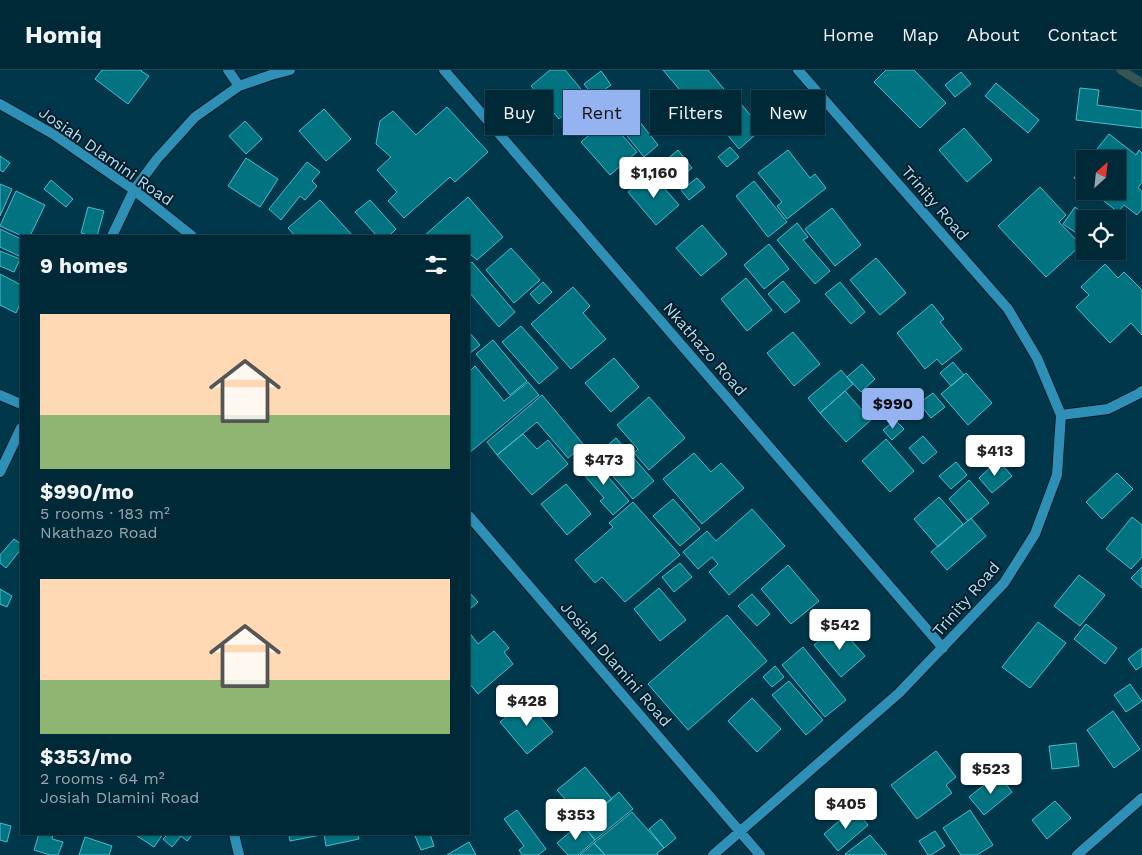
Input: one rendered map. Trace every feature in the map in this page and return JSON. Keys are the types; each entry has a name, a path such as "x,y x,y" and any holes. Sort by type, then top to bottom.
{"street":[{"path":"228,70 239,86"},
{"path":"112,235 134,190 157,159 196,117 239,86 290,70"},
{"name":"Nkathazo Road","path":"444,70 943,648"},
{"name":"Trinity Road","path":"740,831 899,694 1004,583 1035,534 1057,475 1061,415 1037,358 1008,309 798,70"},
{"name":"Josiah Dlamini Road","path":"0,104 53,134 134,190 191,235"},
{"path":"1061,415 1108,409 1138,394 1142,390"},
{"path":"0,395 20,404"},
{"path":"0,472 20,430"},
{"name":"Josiah Dlamini Road","path":"470,517 760,855"},
{"path":"1077,855 1142,798"},
{"path":"713,855 740,831"},
{"path":"234,835 239,855"}],"building":[{"path":"102,70 142,70 149,76 128,104 95,79"},
{"path":"550,70 565,70 582,90 563,90 563,115 559,119 553,112 553,90 534,90 531,86"},
{"path":"663,70 708,70 724,89 723,90 680,90"},
{"path":"886,70 914,70 946,103 920,128 874,82"},
{"path":"601,71 611,85 604,90 589,90 584,84"},
{"path":"961,72 971,84 955,97 945,85"},
{"path":"996,83 1039,120 1028,133 985,96"},
{"path":"1080,88 1099,90 1097,105 1142,111 1142,128 1076,120"},
{"path":"741,104 751,116 751,135 755,135 739,149 728,135 741,135"},
{"path":"447,107 488,152 455,182 450,177 404,218 388,201 397,192 377,170 391,157 376,144 380,121 393,111 416,135"},
{"path":"324,109 351,139 326,161 299,131"},
{"path":"245,121 262,139 246,154 229,136"},
{"path":"640,122 658,145 644,157 626,135 640,135"},
{"path":"964,128 992,160 967,182 939,150"},
{"path":"1109,134 1136,155 1139,150 1142,153 1142,182 1138,188 1142,191 1142,209 1137,215 1124,205 1120,210 1115,210 1103,200 1126,200 1126,150 1096,150"},
{"path":"589,135 622,135 637,152 610,175 581,142"},
{"path":"730,147 739,157 727,167 718,157"},
{"path":"678,150 692,168 681,177 666,160"},
{"path":"788,150 810,178 815,174 826,188 787,219 777,206 782,202 758,173"},
{"path":"0,156 10,163 3,172 0,170"},
{"path":"246,158 278,179 260,207 228,186"},
{"path":"307,162 320,172 312,181 317,186 305,200 300,196 281,220 269,209"},
{"path":"651,173 679,205 656,225 628,192"},
{"path":"697,178 705,187 689,200 681,190"},
{"path":"51,180 73,199 66,207 44,189"},
{"path":"754,181 787,222 768,237 736,196"},
{"path":"0,184 12,189 0,216"},
{"path":"1040,187 1066,215 1059,222 1076,240 1076,250 1046,277 998,226"},
{"path":"16,191 45,205 30,235 20,235 0,226"},
{"path":"468,197 503,237 477,260 470,254 470,235 425,235"},
{"path":"320,200 352,235 294,235 288,228"},
{"path":"370,200 396,229 390,235 376,235 355,212"},
{"path":"88,207 104,211 97,235 81,233"},
{"path":"1075,207 1079,210 1076,210 1076,233 1063,224"},
{"path":"832,208 861,245 835,266 805,229"},
{"path":"797,223 808,237 803,240 830,271 815,284 777,240"},
{"path":"702,225 727,254 701,276 676,248"},
{"path":"0,229 20,239 20,257 0,247"},
{"path":"769,244 789,269 764,289 744,265"},
{"path":"511,248 540,280 514,303 486,270"},
{"path":"0,251 20,259 14,272 0,266"},
{"path":"876,258 906,293 880,315 850,280"},
{"path":"472,262 515,312 499,327 470,293 470,264"},
{"path":"1105,264 1118,278 1124,272 1142,290 1142,335 1131,323 1110,343 1076,307 1089,295 1081,287"},
{"path":"0,274 20,284 20,304 16,313 0,305"},
{"path":"746,278 772,310 747,331 721,299"},
{"path":"783,281 800,301 785,313 768,294"},
{"path":"543,282 552,292 539,304 530,294"},
{"path":"840,282 865,312 851,324 825,294"},
{"path":"573,287 590,306 583,313 606,339 571,369 531,324"},
{"path":"932,304 944,319 940,322 962,349 942,365 937,359 925,369 897,333"},
{"path":"521,326 558,368 539,384 502,342"},
{"path":"793,332 820,364 794,386 767,353"},
{"path":"470,333 480,345 470,353"},
{"path":"493,340 527,381 510,395 476,354"},
{"path":"614,358 639,387 611,412 585,383"},
{"path":"953,362 964,375 951,386 940,373"},
{"path":"862,364 875,379 861,392 847,377"},
{"path":"475,366 504,401 528,382 539,395 470,452 470,371"},
{"path":"841,370 853,384 820,413 808,398"},
{"path":"966,373 992,403 968,425 941,394"},
{"path":"845,391 871,420 846,442 820,413"},
{"path":"933,393 945,407 931,418 919,403"},
{"path":"542,395 584,445 568,458 537,422 497,455 487,442"},
{"path":"649,397 685,438 649,470 634,453 638,449 617,425"},
{"path":"895,420 904,429 892,440 883,430"},
{"path":"523,434 537,449 548,440 568,464 532,495 497,455"},
{"path":"923,436 937,452 923,464 909,448"},
{"path":"616,438 654,481 633,499 595,456"},
{"path":"886,439 914,471 890,492 862,461"},
{"path":"694,453 711,472 721,463 744,488 702,524 663,479"},
{"path":"591,457 629,501 613,515 600,501 604,498 578,468"},
{"path":"998,460 1012,476 992,493 979,478"},
{"path":"956,462 967,475 951,489 939,476"},
{"path":"1117,473 1133,489 1102,519 1086,502"},
{"path":"969,480 989,503 968,521 949,499"},
{"path":"566,484 591,514 567,535 541,504"},
{"path":"939,497 963,524 938,547 914,519"},
{"path":"673,499 700,529 680,546 653,516"},
{"path":"633,502 680,555 625,602 602,577 595,583 575,560 613,527 609,523"},
{"path":"752,509 785,546 729,595 709,572 718,564 712,557 698,569 683,552 707,531 716,541"},
{"path":"1132,517 1142,525 1142,557 1131,569 1106,549"},
{"path":"971,518 986,536 947,570 931,552"},
{"path":"14,539 20,543 20,550 6,568 0,563 0,555"},
{"path":"680,563 692,577 674,592 662,577"},
{"path":"788,565 819,601 791,624 761,589"},
{"path":"1142,567 1142,588 1131,578"},
{"path":"1079,575 1105,595 1080,626 1054,606"},
{"path":"659,588 686,620 660,641 634,609"},
{"path":"0,589 12,596 7,607 0,604"},
{"path":"470,593 478,602 470,609"},
{"path":"752,594 770,614 757,626 738,606"},
{"path":"727,615 767,661 688,730 648,684"},
{"path":"1038,622 1066,643 1030,688 1002,667"},
{"path":"1086,624 1117,648 1105,664 1074,639"},
{"path":"838,625 865,656 841,677 814,645"},
{"path":"494,631 509,648 504,652 513,664 478,694 470,684 470,633 478,644"},
{"path":"803,647 846,700 825,717 782,665"},
{"path":"1142,648 1142,666 1136,670 1128,659"},
{"path":"775,666 784,677 772,687 763,677"},
{"path":"789,681 823,720 806,735 772,695"},
{"path":"1130,684 1142,701 1126,712 1114,695"},
{"path":"752,698 781,729 757,752 728,721"},
{"path":"526,701 553,732 527,754 500,722"},
{"path":"1113,711 1140,749 1114,768 1087,730"},
{"path":"1076,743 1079,766 1052,769 1049,746"},
{"path":"936,751 956,777 946,785 952,793 917,819 891,785"},
{"path":"585,767 612,799 585,821 557,790"},
{"path":"998,774 1012,792 984,815 969,797"},
{"path":"619,792 633,809 595,840 582,824"},
{"path":"1055,801 1071,818 1047,839 1032,820"},
{"path":"854,808 868,825 838,851 824,834"},
{"path":"517,810 546,849 538,855 522,855 519,850 524,846 504,819"},
{"path":"970,810 993,845 977,855 961,855 943,828"},
{"path":"632,812 664,848 657,853 658,855 605,855 594,843"},
{"path":"661,819 676,838 664,848 649,829"},
{"path":"0,823 11,826 7,842 0,840"},
{"path":"581,823 595,840 578,855 568,855 557,843"},
{"path":"935,831 945,846 928,855 919,841"},
{"path":"39,835 53,835 52,839 63,842 58,855 50,855 34,850"},
{"path":"136,835 162,835 154,847"},
{"path":"167,835 192,835 187,841 181,836 172,847 163,839"},
{"path":"289,835 321,835 290,841"},
{"path":"324,835 358,835 359,839 326,846"},
{"path":"430,835 434,846 421,850 415,836"},
{"path":"870,835 887,855 845,854"},
{"path":"85,837 112,846 109,855 79,855"},
{"path":"469,842 476,855 447,855"},
{"path":"594,843 605,855 580,855"}],"waterway":[{"path":"1121,70 1142,83"}]}
